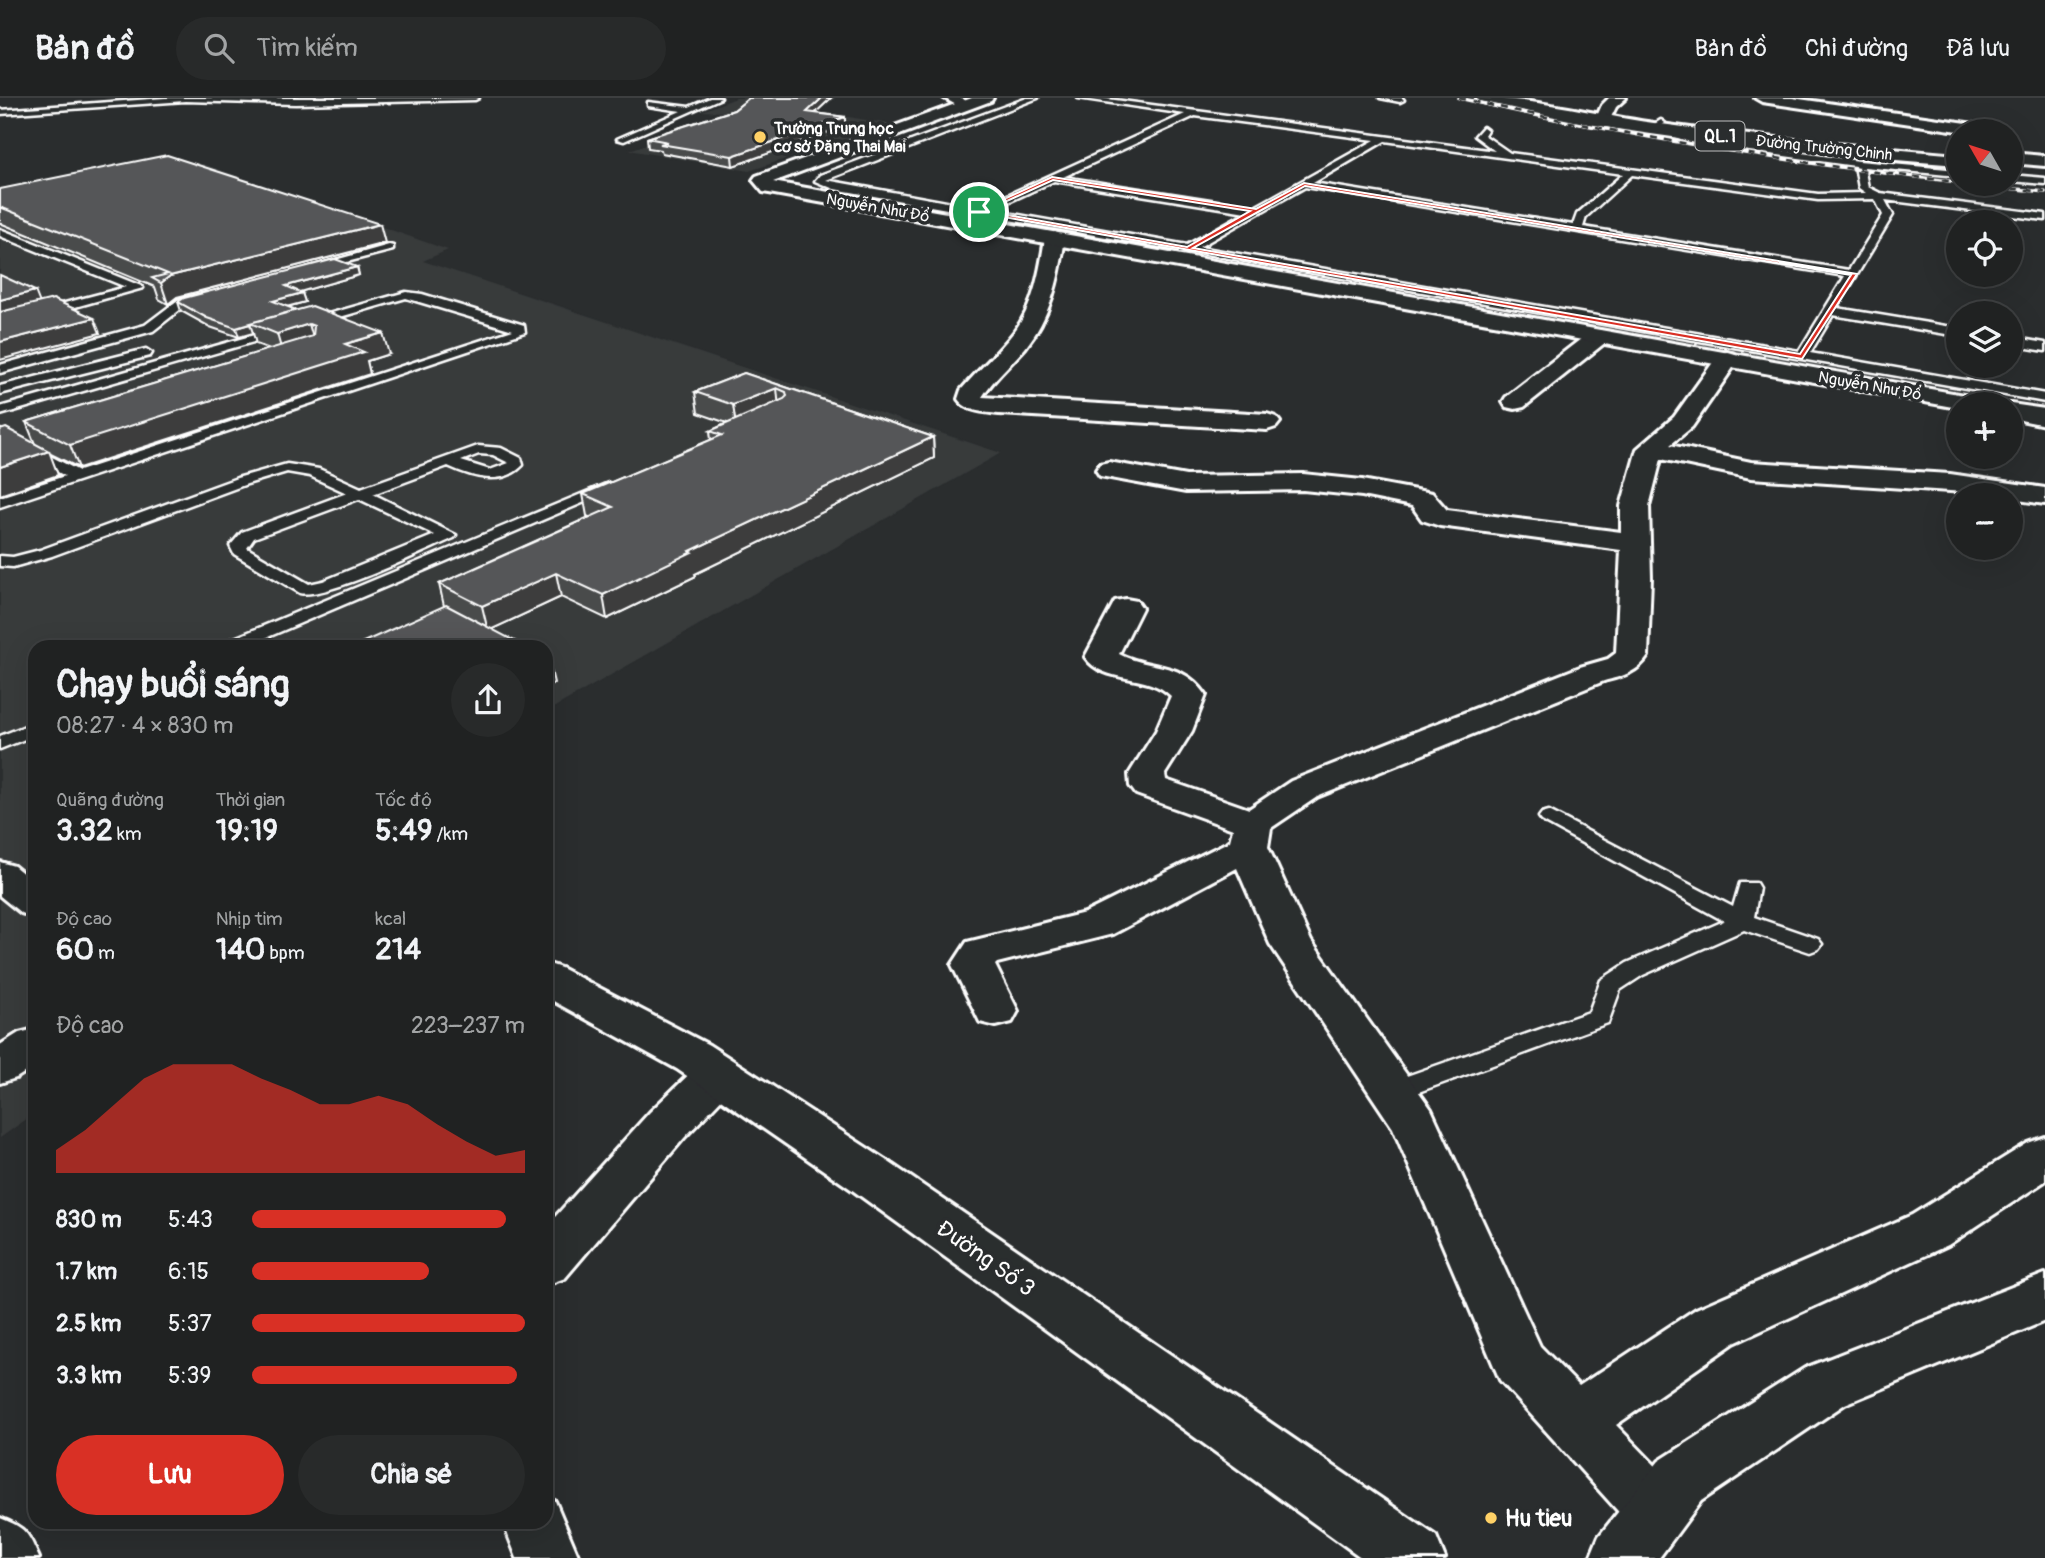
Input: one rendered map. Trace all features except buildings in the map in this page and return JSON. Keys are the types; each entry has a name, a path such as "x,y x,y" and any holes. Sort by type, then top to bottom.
{"main road":[{"name":"Nguyễn Như Đổ","path":"986,98 958,102 762,180 769,188 1946,399"},
{"name":"Đường Trường Chinh","path":"1484,98 1554,113 1946,159"},
{"name":"Đường Trường Chinh","path":"1517,98 1657,125 1946,152"},
{"path":"1606,114 1609,105 1619,98"},
{"path":"1762,98 1904,113 1946,122"},
{"path":"2023,159 2045,161"},
{"path":"2023,166 2045,168"},
{"path":"1055,238 1051,269 1039,308 1031,323 970,395 970,399 975,403 999,407 1267,422"},
{"path":"1515,402 1598,337"},
{"path":"996,1011 973,965 982,952 1098,924 1250,835 1304,789 1592,674 1620,666 1632,656 1635,506 1650,449 1683,422 1727,359"},
{"path":"2023,413 2045,417"},
{"path":"1650,449 1751,470 1950,482 2045,496"},
{"path":"1109,470 1186,484 1303,482 1362,488 1422,499 1432,514 1440,518 1636,543"},
{"path":"1126,608 1101,657 1111,665 1179,682 1189,695 1174,731 1147,774 1149,786 1250,835 1291,944 1414,1122 1520,1363 1657,1510"},
{"path":"0,875 28,898"},
{"name":"Đường Số 3","path":"553,982 693,1057 869,1175 1414,1558"},
{"path":"0,1066 28,1049"},
{"path":"553,1255 667,1125 718,1074"},
{"path":"1574,1421 1715,1326 1930,1230 2045,1156"},
{"path":"1621,1558 1680,1481 1825,1386 2045,1297"},
{"path":"536,1529 548,1558"},
{"path":"0,1548 8,1558"}],"lane":[{"path":"0,112 185,99 296,102 475,98"},
{"path":"621,139 717,98"},
{"path":"1034,98 822,177 820,181 834,186 979,212 2045,398"},
{"path":"1082,98 1818,197 1878,196 2045,217"},
{"path":"1135,106 1153,98"},
{"path":"1384,98 1400,100"},
{"path":"651,104 691,109"},
{"path":"979,212 1192,114"},
{"path":"1657,125 1693,140 1859,164 1946,172"},
{"path":"1483,131 1479,136 1507,156"},
{"path":"1169,259 1382,140"},
{"path":"1802,356 1888,215 1878,196 1864,188 1859,164"},
{"path":"1577,229 1581,216 1630,172"},
{"path":"1052,178 1255,210"},
{"path":"2023,179 2045,181"},
{"path":"1304,184 1854,274"},
{"path":"0,232 137,288 0,324"},
{"path":"298,272 389,248"},
{"path":"0,369 149,328 182,302 220,292"},
{"path":"0,411 406,295 418,296 520,328 519,332 0,502"},
{"path":"1831,311 1946,330"},
{"path":"2023,343 2045,347"},
{"path":"228,345 252,355"},
{"path":"0,390 146,353"},
{"path":"0,434 76,476"},
{"path":"0,561 13,562 46,553 242,481 287,468 314,472 361,495 448,536 327,585 306,589 240,551 238,546 248,535 361,495 449,461"},
{"path":"245,640 625,480"},
{"path":"0,743 28,731"},
{"path":"1549,817 1742,920 1810,944"},
{"path":"1742,920 1748,888"},
{"path":"1393,1091 1600,1017 1609,986 1635,969 1713,936 1742,920"}],"shaded area":[{"name":"Trường Trung học cơ sở Đặng Thai Mai","path":"736,98 836,98 818,112 891,124 749,171 629,150 744,113 702,111"},
{"path":"203,164 448,250 423,261 1001,453 553,708 553,640 28,640 28,1118 0,1138 0,203"}],"railway":[{"path":"1459,98 1707,147 1946,180"},
{"path":"2023,190 2045,192"}],"place":[{"name":"Trường Trung học cơ sở Đặng Thai Mai","path":"760,137"},
{"name":"Hu tieu","path":"1491,1518"}],"route":[{"path":"979,212 1052,178 1255,210 1188,248 1802,356 1854,274 1304,184 1188,248 979,212"}]}
